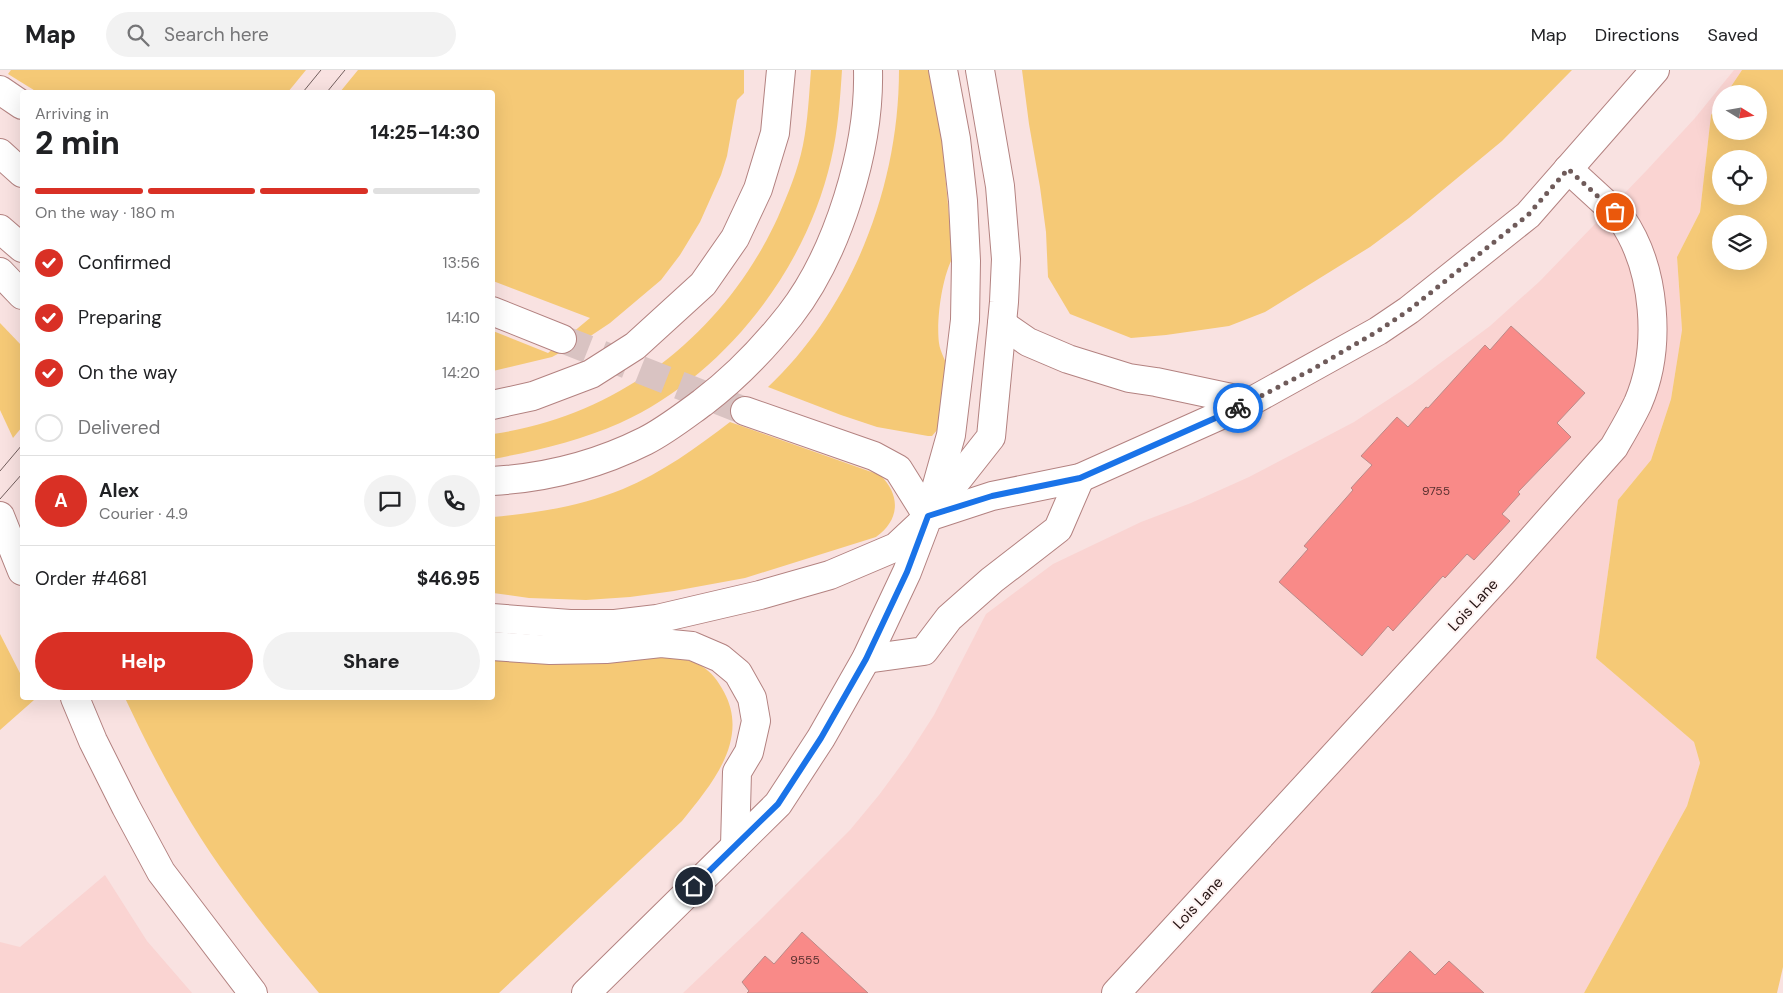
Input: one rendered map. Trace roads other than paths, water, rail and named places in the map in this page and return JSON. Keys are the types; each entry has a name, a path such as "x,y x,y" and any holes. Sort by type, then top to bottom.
{"main road":[{"path":"495,404 533,396 591,374 635,346 703,284 735,238 758,188 775,133 780,70"},
{"path":"495,481 557,472 608,457 647,440 686,415 725,385 756,354 790,314 815,275 835,233 859,158 868,87 868,70"},
{"path":"586,993 778,804 821,738 866,659 907,572 928,516 951,435 965,320 966,262 963,201 956,139 944,70"},
{"path":"495,618 570,624 615,624 657,619 750,597 830,575 896,547 928,516 991,437 1006,259 1000,186 980,70"},
{"path":"928,516 992,496 1080,478 1250,402 1378,331 1409,310 1528,215 1655,70"},
{"path":"0,90 20,104"},
{"path":"0,153 20,171"},
{"name":"Lois Lane","path":"1116,993 1502,573 1614,447 1626,426 1638,403 1647,375 1652,349 1653,321 1646,275 1631,235 1620,217 1568,169"},
{"path":"0,229 20,246"},
{"path":"0,272 20,294"},
{"path":"495,312 562,339"},
{"path":"1002,324 1028,342 1068,359 1129,378 1250,402"},
{"path":"745,411 874,456 898,469 928,516"},
{"path":"866,659 924,651 949,618 992,580 1058,529 1080,478"},
{"path":"0,516 20,566"},
{"path":"495,646 550,650 606,649 661,643 692,646 720,658 738,673 752,698 756,721 749,752 737,772 735,846"},
{"path":"76,700 93,741 161,872 253,993"}],"tunnel":[{"path":"562,339 745,411"}],"tram line":[{"path":"305,90 321,70"},
{"path":"329,90 345,70"},
{"path":"0,471 20,447"},
{"path":"0,499 20,476"}]}
